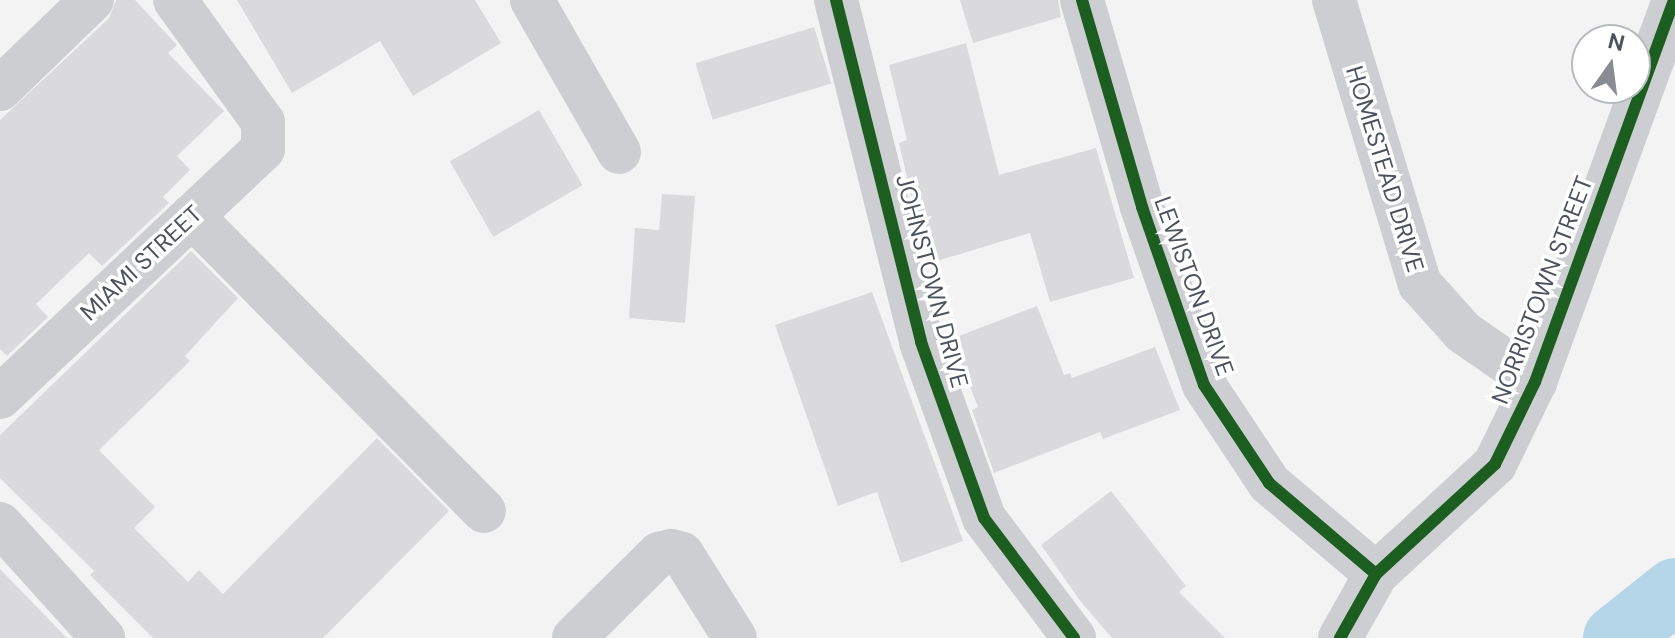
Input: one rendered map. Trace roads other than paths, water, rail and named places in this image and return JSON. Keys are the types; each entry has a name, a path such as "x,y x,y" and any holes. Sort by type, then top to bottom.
{"street":[{"path":"0,89 92,0"},
{"name":"MIAMI STREET","path":"0,397 263,149 263,122 175,0"},
{"path":"532,0 619,152"},
{"name":"JOHNSTOWN DRIVE","path":"836,0 921,342 984,518 1074,638"},
{"name":"LEWISTON DRIVE","path":"1082,0 1142,207 1204,385 1269,483 1376,574"},
{"name":"HOMESTEAD DRIVE","path":"1334,0 1420,284 1463,332 1535,382"},
{"name":"NORRISTOWN STREET","path":"1340,638 1376,574 1495,464 1535,382 1674,0"},
{"path":"192,216 484,511"},
{"path":"0,524 103,638"},
{"path":"574,638 659,554 671,551 682,554 735,638"}],"waterway":[{"path":"1616,638 1675,591"}]}
